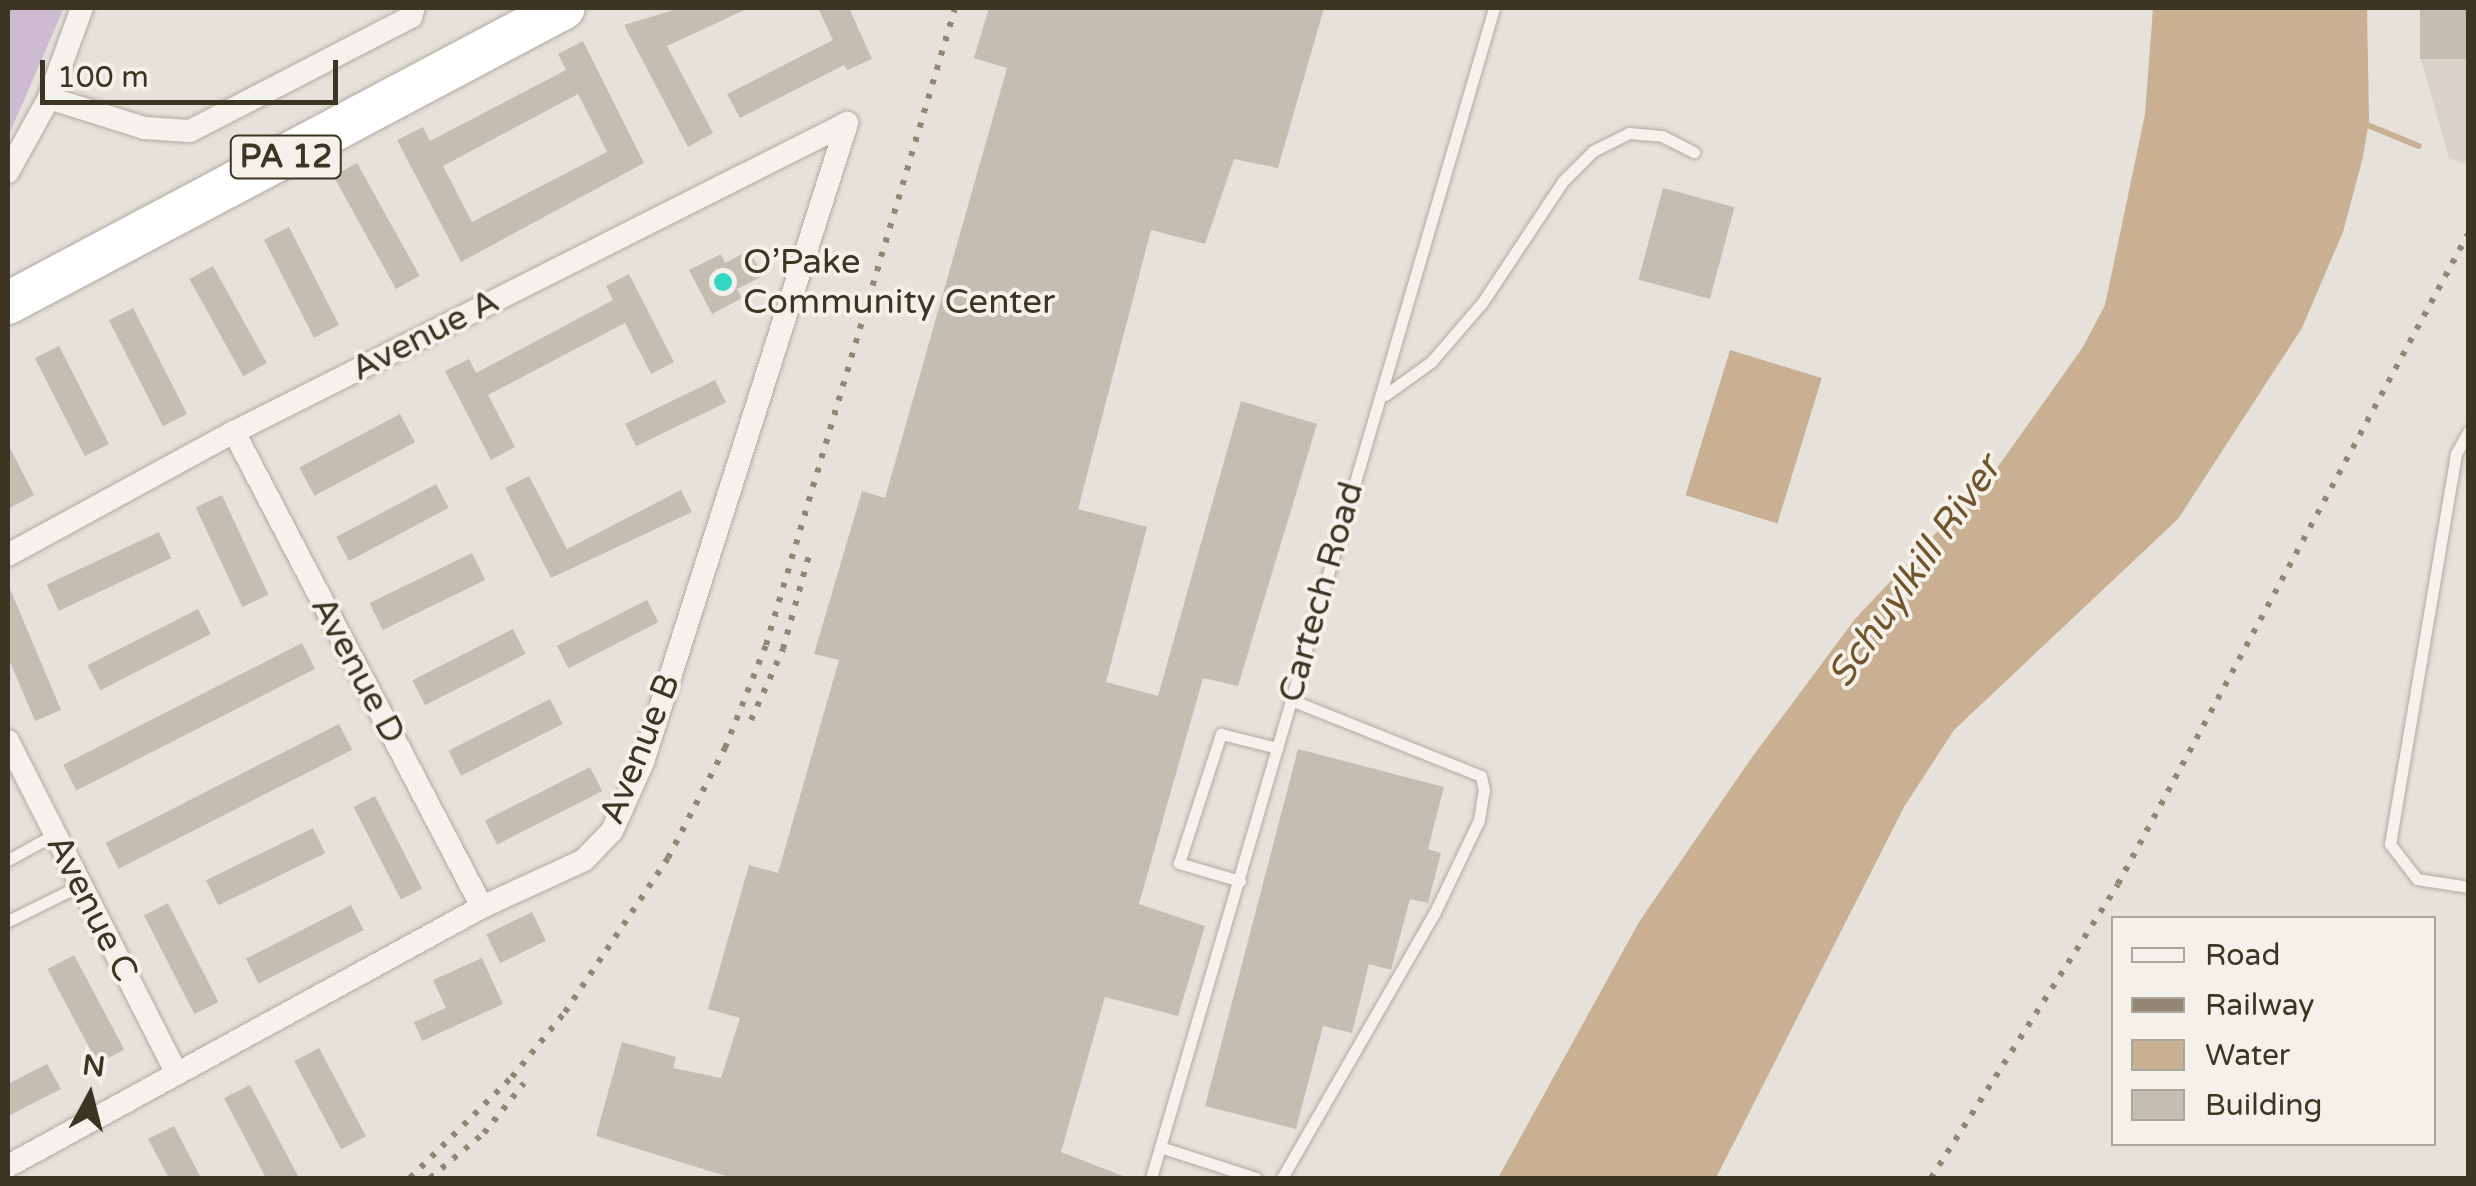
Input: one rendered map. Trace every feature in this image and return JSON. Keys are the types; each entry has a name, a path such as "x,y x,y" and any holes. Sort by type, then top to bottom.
{"highway":[{"name":"PA 12","path":"8,276 516,8"},
{"name":"PA 12","path":"8,303 564,8"}],"street":[{"path":"8,172 49,98 82,8"},
{"path":"49,98 179,133 412,12"},
{"name":"Avenue A","path":"8,554 234,432 847,123"},
{"name":"Avenue B","path":"8,1166 482,907 584,860 612,830 643,762 847,123"},
{"name":"Avenue D","path":"234,432 482,907"},
{"name":"Avenue C","path":"8,741 177,1074"}],"lane":[{"name":"Cartech Road","path":"1151,1178 1369,426 1385,395 1494,8"},
{"path":"1385,395 1432,362 1482,303 1563,180 1592,151 1629,133 1662,136 1694,152"},
{"path":"2468,432 2456,454 2390,844 2417,879 2468,887"},
{"path":"1282,1178 1434,914 1479,820 1484,790 1481,776 1291,700"},
{"path":"1240,881 1179,864 1220,734 1277,748"},
{"path":"8,860 55,834"},
{"path":"8,921 81,886"},
{"path":"1160,1147 1256,1178"}],"shaded area":[{"path":"8,8 64,8 8,137"},
{"path":"2420,8 2468,8 2468,165 2449,158 2421,59"}],"water":[{"name":"Schuylkill River","path":"2153,8 2367,8 2369,120 2363,157 2343,232 2302,328 2178,519 1954,730 1904,807 1716,1178 1498,1178 1639,922 1750,760 1855,619 1997,468 2083,347 2105,305 2145,114"},
{"path":"1730,350 1822,378 1777,523 1686,495"}],"building":[{"path":"680,8 749,8 667,46 713,133 688,147 624,25"},
{"path":"818,8 849,8 872,59 847,70 844,65 740,118 727,94 833,40"},
{"path":"989,8 1324,8 1278,168 1234,159 1205,244 1151,230 1078,509 1147,527 1106,682 1158,696 1241,401 1317,424 1238,686 1203,678 1139,904 1205,926 1178,1016 1105,997 1061,1152 1128,1178 732,1178 596,1136 622,1042 676,1057 673,1068 721,1078 740,1018 708,1009 749,865 778,873 839,660 814,654 862,491 885,498 1007,68 974,58"},
{"path":"2420,8 2468,8 2468,59 2420,59"},
{"path":"583,41 644,163 461,262 397,140 423,127 430,141 566,70 558,54","holes":["578,94 607,152 472,222 443,166"]},
{"path":"357,163 420,276 396,289 333,176"},
{"path":"1663,188 1734,207 1710,299 1638,280"},
{"path":"289,227 339,325 314,338 264,240"},
{"name":"O’Pake Community Center","path":"749,250 763,276 737,289 742,298 712,314 689,270 721,254 725,263"},
{"path":"213,266 267,363 243,376 189,279"},
{"path":"629,274 674,362 651,374 625,323 488,395 515,447 491,460 445,371 469,359 476,373 613,300 606,286"},
{"path":"133,308 187,414 163,426 109,320"},
{"path":"59,346 109,444 85,456 35,358"},
{"path":"715,380 726,402 636,446 625,424"},
{"path":"400,414 415,442 314,496 299,468"},
{"path":"8,444 34,495 8,509"},
{"path":"529,476 567,549 681,490 692,512 551,578 505,488"},
{"path":"436,484 449,508 349,561 336,537"},
{"path":"222,495 268,595 242,607 196,507"},
{"path":"159,532 171,558 59,611 47,584"},
{"path":"472,553 485,580 383,630 370,603"},
{"path":"8,584 61,710 35,721 8,657"},
{"path":"647,600 658,622 568,668 557,646"},
{"path":"198,609 211,634 100,690 88,665"},
{"path":"513,629 526,654 425,705 412,680"},
{"path":"302,643 315,669 76,791 63,765"},
{"path":"550,699 563,724 461,776 448,751"},
{"path":"339,724 352,750 119,869 106,843"},
{"path":"1298,749 1444,787 1428,849 1441,853 1428,903 1410,899 1391,970 1369,964 1352,1033 1323,1026 1296,1129 1205,1106"},
{"path":"590,767 602,791 497,845 485,821"},
{"path":"375,796 422,889 401,900 354,807"},
{"path":"313,828 325,853 218,905 206,880"},
{"path":"168,903 218,1002 194,1014 144,915"},
{"path":"351,905 364,930 259,984 246,959"},
{"path":"532,912 546,941 500,963 486,934"},
{"path":"74,955 124,1049 98,1064 48,969"},
{"path":"482,958 503,1004 422,1041 414,1022 446,1008 433,980"},
{"path":"319,1048 366,1136 341,1149 294,1061"},
{"path":"47,1064 61,1089 8,1116 8,1084"},
{"path":"250,1085 299,1178 266,1178 224,1098"},
{"path":"174,1126 201,1178 169,1178 148,1139"}],"waterway":[{"path":"2365,124 2419,146"}],"railway":[{"path":"410,1178 512,1077 565,1012 668,858 725,748 766,645 955,8"},
{"path":"1931,1178 2118,884 2468,234"},
{"path":"751,720 783,649 809,555"},
{"path":"430,1178 484,1133 524,1083"}],"place":[{"name":"O’Pake Community Center","path":"723,282"}]}
